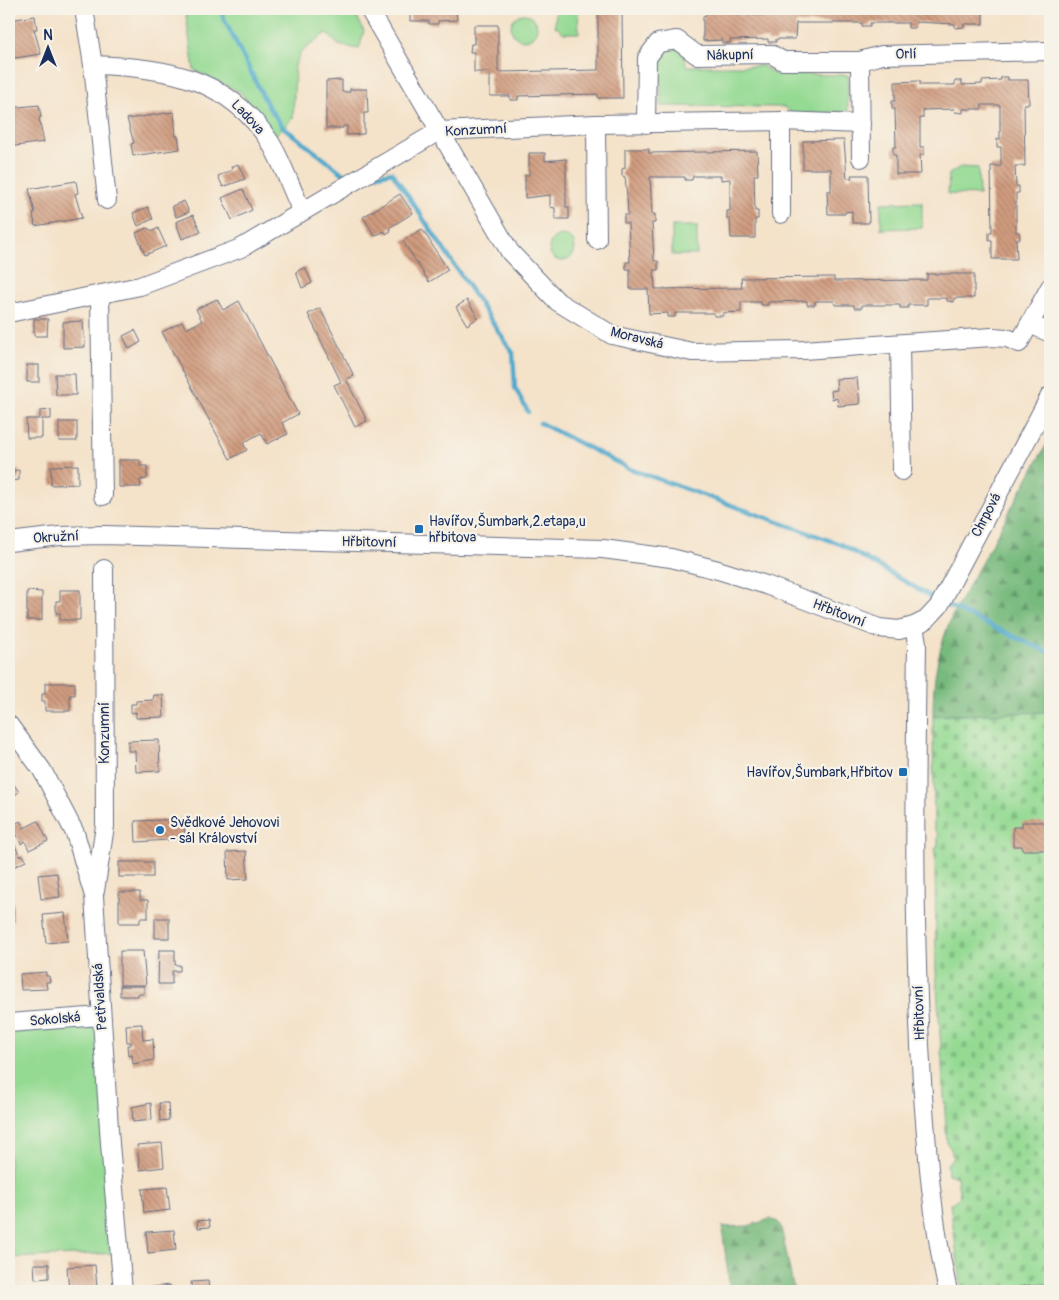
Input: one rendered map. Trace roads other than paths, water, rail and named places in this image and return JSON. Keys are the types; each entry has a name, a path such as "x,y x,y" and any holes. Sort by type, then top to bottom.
{"street":[{"path":"84,9 93,65 107,200"},
{"name":"Moravská","path":"369,9 510,252 558,302 612,335 692,352 802,350 992,336 1007,338 1019,343 1050,287"},
{"name":"Nákupní","path":"646,124 647,58 658,43 677,40 697,55 771,54 783,62 860,61"},
{"name":"Orlí","path":"860,61 882,55 1050,51"},
{"path":"860,61 861,158"},
{"name":"Ladova","path":"93,65 133,66 169,73 218,90 235,101 270,143 302,211"},
{"path":"780,214 781,121"},
{"name":"Konzumní","path":"9,314 140,286 241,248 439,131 596,124 781,121 861,124"},
{"path":"596,124 597,240"},
{"path":"100,296 103,496"},
{"path":"1030,324 1050,333"},
{"path":"900,344 902,471"},
{"name":"Chrpová","path":"914,626 926,620 939,606 1050,396"},
{"name":"Hřbitovní","path":"104,535 603,549 671,558 718,570 766,585 879,628 899,630 914,626 917,643 916,848 920,1046 932,1196 937,1239 948,1291"},
{"name":"Okružní","path":"9,542 34,538 104,535"},
{"name":"Konzumní","path":"94,896 105,826 104,569"},
{"name":"Petřvaldská","path":"9,724 42,770 75,832 94,896 101,1016 122,1291"},
{"name":"Sokolská","path":"9,1023 101,1016"}],"waterway":[{"path":"221,9 223,17 268,106 283,127 350,179"},
{"path":"378,175 392,172 513,353 515,388 528,412"},
{"path":"540,423 630,469 840,544 937,600"},
{"path":"944,604 1050,653"}],"place":[{"name":"Havířov,Šumbark,2.etapa,u hřbitova","path":"419,529"},
{"name":"Havířov,Šumbark,Hřbitov","path":"903,772"},
{"name":"Svědkové Jehovovi - sál Království","path":"160,830"}]}
